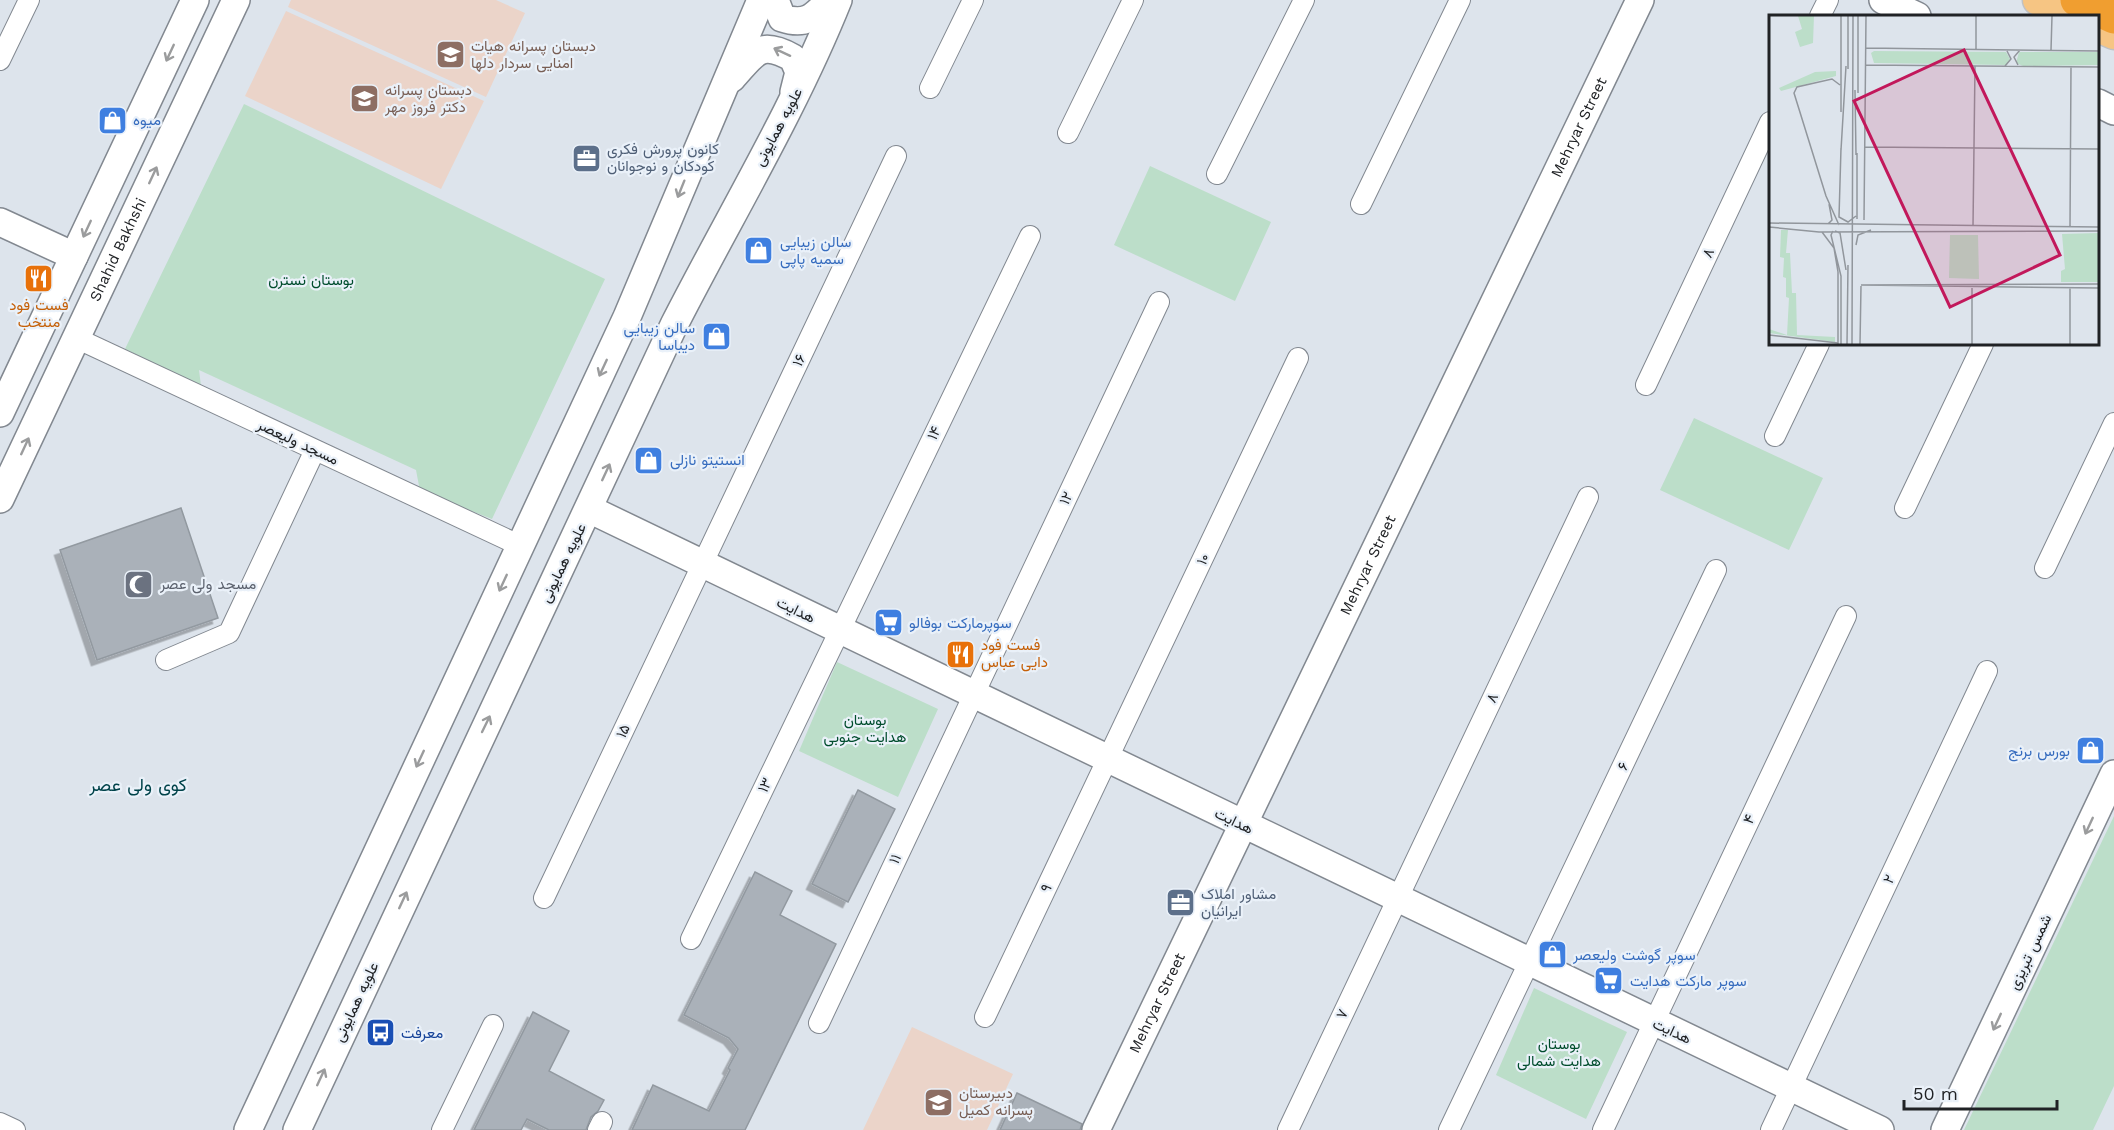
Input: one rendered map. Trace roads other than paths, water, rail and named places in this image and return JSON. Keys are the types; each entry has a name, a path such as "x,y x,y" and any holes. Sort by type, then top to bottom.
{"highway":[{"path":"2077,0 2114,17"}],"main road":[{"path":"2038,0 2073,15"},
{"path":"2099,28 2114,34"}],"street":[{"path":"0,60 29,0"},
{"path":"0,413 195,0"},
{"name":"Shahid Bakhshi","path":"0,499 236,0"},
{"path":"248,1130 627,317 720,91 761,0"},
{"path":"775,0 782,18 796,23 810,19 830,0"},
{"name":"علویه همایونی","path":"297,1130 674,325 725,224 792,102 838,0"},
{"path":"930,88 973,0"},
{"path":"1068,133 1133,0"},
{"path":"1217,174 1304,0"},
{"path":"1361,204 1460,0"},
{"name":"Mehryar Street","path":"1096,1130 1640,0"},
{"path":"1820,15 1828,0"},
{"path":"1883,0 1915,15"},
{"path":"720,91 750,58 762,49 775,48 793,58 799,72 792,102"},
{"path":"2099,104 2114,111"},
{"name":"۸","path":"1646,385 1769,124"},
{"name":"۱۶","path":"702,564 896,156"},
{"path":"0,222 74,256"},
{"name":"۱۴","path":"838,630 1030,236"},
{"name":"۱۲","path":"972,695 1159,302"},
{"name":"مسجد ولیعصر","path":"75,338 521,546"},
{"path":"1774,436 1820,345"},
{"path":"1905,508 1983,345"},
{"name":"۱۰","path":"1107,760 1298,358"},
{"path":"2045,568 2114,423"},
{"path":"166,660 229,633 315,450"},
{"name":"۸","path":"1397,899 1588,497"},
{"name":"هدایت","path":"589,509 1243,826 1880,1130"},
{"name":"۱۵","path":"544,898 702,564"},
{"name":"۶","path":"1449,1130 1716,570"},
{"name":"۴","path":"1603,1130 1846,616"},
{"name":"۱۳","path":"691,939 838,630"},
{"name":"۲","path":"1771,1130 1987,671"},
{"name":"۱۱","path":"819,1023 972,695"},
{"name":"۹","path":"985,1017 1107,760"},
{"name":"شمس تبریزی","path":"1946,1130 2114,774"},
{"name":"۷","path":"1288,1130 1397,899"},
{"path":"442,1130 493,1025"},
{"path":"0,1123 15,1130"}],"place":[{"name":"دبستان پسرانه هیات امنایی سردار دلها","path":"450,55"},
{"name":"دبستان پسرانه دکتر فروز مهر","path":"364,99"},
{"name":"میوه","path":"112,120"},
{"name":"کانون پرورش فکری کودکان و نوجوانان","path":"586,158"},
{"name":"سالن زیبایی سمیه پاپی","path":"759,251"},
{"name":"فست فود منتخب","path":"39,278"},
{"name":"سالن زیبایی دیباسا","path":"716,337"},
{"name":"انستیتو نازلی","path":"649,460"},
{"name":"مسجد ولی عصر","path":"139,584"},
{"name":"سوپرمارکت بوفالو","path":"888,623"},
{"name":"فست فود دایی عباس","path":"960,654"},
{"name":"بورس برنج","path":"2091,751"},
{"name":"مشاور املاک ایرانیان","path":"1180,903"},
{"name":"سوپر گوشت ولیعصر","path":"1552,955"},
{"name":"سوپر مارکت هدایت","path":"1609,981"},
{"name":"معرفت","path":"380,1033"},
{"name":"دبیرستان پسرانه کمیل","path":"938,1102"}],"district":[{"name":"کوی ولی عصر","path":"138,785"}],"park label":[{"name":"بوستان نسترن","path":"311,280"},
{"name":"بوستان هدایت جنوبی","path":"865,728"},
{"name":"بوستان هدایت شمالی","path":"1559,1052"}]}
